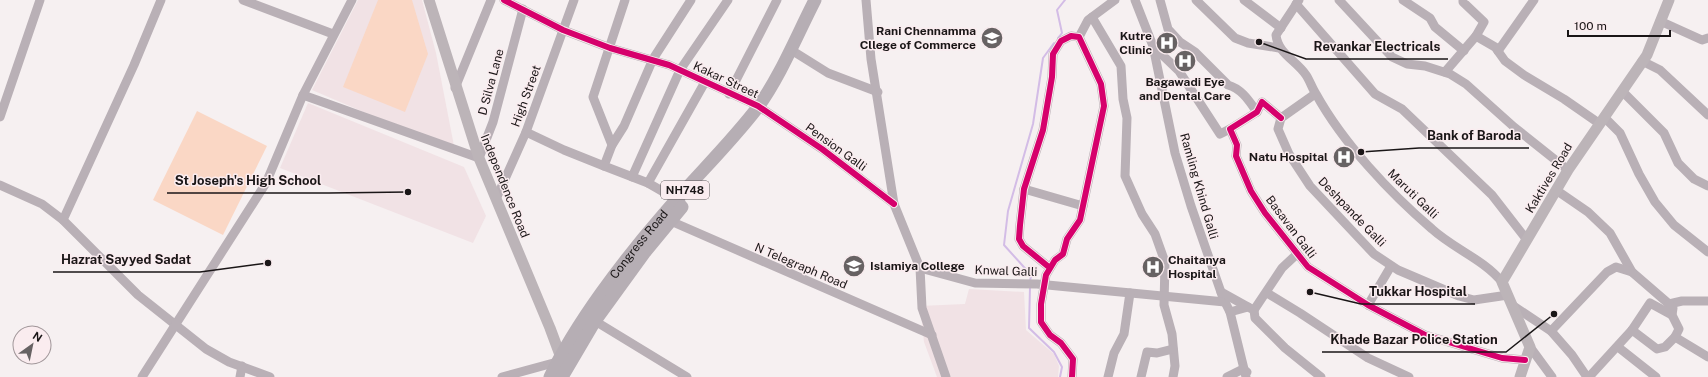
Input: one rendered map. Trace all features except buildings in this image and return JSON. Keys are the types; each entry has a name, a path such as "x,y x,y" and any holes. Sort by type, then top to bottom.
{"highway":[{"name":"Congress Road","path":"761,108 815,0"},
{"name":"Congress Road","path":"563,369 606,288 761,108 796,53 823,0"},
{"name":"Congress Road","path":"550,377 563,369 595,321 645,252 665,219"}],"main road":[{"name":"Independence Road","path":"429,0 455,88 479,158 550,328 563,369"},
{"name":"Kaktives Road","path":"1502,282 1568,170 1603,121 1642,61 1669,0"},
{"path":"1502,282 1530,347 1520,377"}],"street":[{"path":"0,117 40,0"},
{"path":"63,220 134,65 161,0"},
{"path":"243,0 333,34"},
{"path":"142,377 266,183 303,95 333,34 352,0"},
{"path":"455,88 491,0"},
{"name":"Kakar Street","path":"504,0 563,30 610,48 653,59 761,108"},
{"name":"High Street","path":"496,199 526,132 574,0"},
{"path":"612,145 593,96 625,0"},
{"path":"604,166 612,145 620,135 653,59 691,0"},
{"path":"632,177 680,70 728,0"},
{"path":"729,94 777,0"},
{"path":"866,0 872,59 894,204 920,268 922,308 946,377"},
{"path":"1079,37 1088,20 1115,0"},
{"name":"Ramling Khind Galli","path":"1135,0 1153,46 1175,153 1191,206 1221,292 1230,312 1245,373"},
{"path":"1160,0 1168,29 1180,42 1196,52 1228,85 1235,87 1243,94 1257,112"},
{"path":"1196,0 1235,38 1248,43 1279,48 1276,35 1298,2 1375,94 1402,109 1492,195 1527,240"},
{"path":"1244,0 1281,28"},
{"path":"1339,0 1392,57 1407,64 1425,66 1445,72 1466,84 1514,127 1568,170"},
{"path":"1403,0 1430,18 1435,27 1464,51"},
{"path":"1445,72 1476,36 1484,22 1463,2 1463,0"},
{"path":"1498,51 1534,0"},
{"name":"D Silva Lane","path":"479,158 493,122 523,9"},
{"path":"1092,17 1120,66 1123,99 1127,118 1125,176 1142,214 1155,234 1165,262 1166,282 1164,305 1172,334 1174,366 1173,377"},
{"path":"1660,21 1702,40 1708,38"},
{"path":"1050,268 1023,246 1019,239 1024,189 1042,130 1052,77 1053,54 1061,41 1071,36 1079,37"},
{"path":"1476,36 1495,47 1505,61 1524,76 1603,121 1620,133 1639,174 1655,202 1674,225 1708,252"},
{"path":"1072,377 1073,359 1061,343 1050,335 1041,322 1041,284 1050,268 1063,254 1067,239 1080,220 1104,106 1101,84 1079,37"},
{"path":"1153,46 1179,71 1220,134 1257,112 1262,102 1281,118 1316,94"},
{"name":"Maruti Galli","path":"1279,48 1302,69 1316,94 1372,171 1433,231 1471,255 1502,282"},
{"path":"796,53 828,73 878,92"},
{"path":"1642,61 1660,70 1708,115"},
{"path":"648,183 705,82"},
{"path":"1622,91 1664,133 1678,163 1694,179 1708,186"},
{"path":"303,95 479,158"},
{"name":"Pension Galli","path":"761,108 822,149 894,204"},
{"name":"Deshpande Galli","path":"1281,118 1278,129 1289,154 1310,186 1374,254 1398,270 1459,296 1474,300 1510,300"},
{"name":"Basavan Galli","path":"1230,129 1237,145 1236,156 1250,191 1265,213 1308,267 1368,305 1425,335 1502,358 1526,360"},
{"path":"526,132 564,150 648,183 681,201"},
{"path":"0,185 42,204 63,220 138,295 206,349 270,377"},
{"path":"1024,189 1084,206"},
{"path":"1556,190 1588,212 1610,233 1632,272 1674,308 1672,316"},
{"name":"N Telegraph Road","path":"665,219 932,336"},
{"path":"1230,312 1251,308 1266,293 1282,268 1297,254"},
{"path":"1368,305 1392,266"},
{"path":"1551,331 1607,272 1616,267 1632,272"},
{"name":"Knwal Galli","path":"920,268 975,283 1018,285 1041,284 1225,302"},
{"path":"1221,292 1251,308 1255,318 1285,348 1321,377"},
{"path":"1108,377 1114,353 1124,334 1130,293"},
{"path":"1266,293 1300,313 1368,358 1409,377"},
{"path":"1510,300 1551,331 1572,355 1588,377 1618,347 1632,330 1650,303 1672,316 1680,329 1675,337 1665,347 1657,349 1632,330"},
{"path":"1669,304 1682,301 1708,302"},
{"path":"595,321 687,377"},
{"path":"1675,337 1708,357"},
{"path":"1530,347 1552,377"},
{"path":"1618,347 1656,377"},
{"path":"1141,377 1147,352 1157,353 1173,349"},
{"path":"240,377 242,366"},
{"path":"502,377 563,369"},
{"path":"1227,377 1245,373 1252,377"}],"shaded area":[{"path":"358,0 422,0 436,53 455,151 312,90"},
{"path":"378,0 412,0 428,54 405,112 343,87"},
{"path":"308,103 464,167 486,216 473,243 280,168"},
{"path":"197,111 267,146 223,235 153,200"},
{"path":"969,289 1024,292 1026,330 1054,354 1059,366 1058,377 937,377 924,342 920,306 965,304"}],"waterway":[{"path":"1058,38 1062,33 1057,10 1065,0"},
{"path":"1030,282 1031,275 1004,245 1008,211 1033,124 1043,58 1054,43"},
{"path":"1030,287 1029,328 1054,352 1062,367 1060,377"}],"cycle path":[{"path":"504,0 563,30 610,48 669,65 758,106 822,149 894,204"},
{"path":"1050,268 1023,246 1019,239 1020,225 1024,189 1043,130 1052,77 1053,54 1061,41 1071,36 1079,37 1101,84 1104,106 1080,220 1067,239 1063,254 1055,260 1046,275 1041,304 1041,322 1050,335 1061,343 1073,359 1072,377"},
{"path":"1281,118 1262,102 1257,112 1230,129 1237,145 1236,156 1251,191 1265,213 1308,267 1368,305 1425,335 1502,358 1525,360"}],"place":[{"name":"Rani Chennamma Cllege of Commerce","path":"992,38"},
{"name":"Revankar Electricals","path":"1259,42"},
{"name":"Kutre Clinic","path":"1167,43"},
{"name":"Bagawadi Eye and Dental Care","path":"1185,61"},
{"name":"Bank of Baroda","path":"1361,152"},
{"name":"Natu Hospital","path":"1344,157"},
{"name":"St Joseph's High School","path":"408,192"},
{"name":"Hazrat Sayyed Sadat","path":"268,263"},
{"name":"Islamiya College","path":"854,266"},
{"name":"Chaitanya Hospital","path":"1153,267"},
{"name":"Tukkar Hospital","path":"1310,292"},
{"name":"Khade Bazar Police Station","path":"1554,314"}]}
